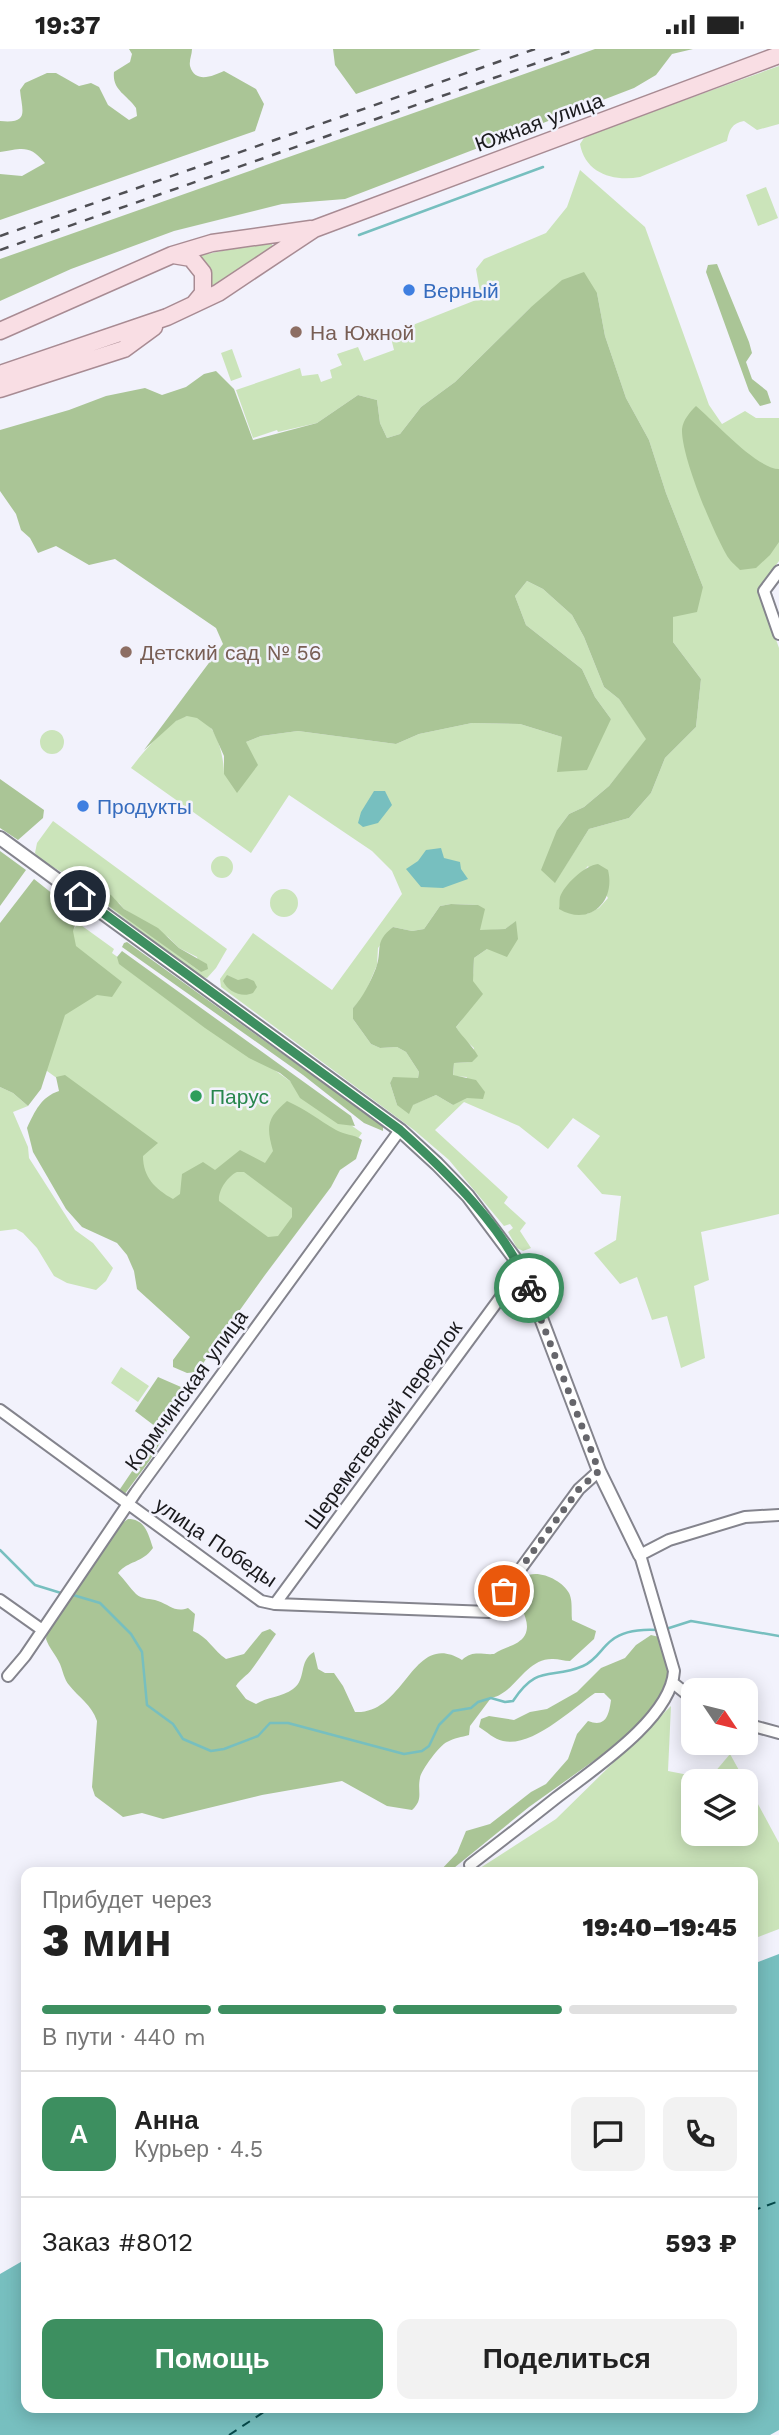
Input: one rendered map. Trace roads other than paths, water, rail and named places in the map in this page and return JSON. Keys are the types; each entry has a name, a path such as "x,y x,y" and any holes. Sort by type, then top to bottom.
{"main road":[{"name":"Южная улица","path":"314,229 779,55"},
{"path":"0,331 172,255 212,243 314,229"},
{"path":"0,374 189,307 218,293 314,229"},
{"path":"172,255 191,258 203,273 202,293 189,307"},
{"path":"0,389 124,349 167,317"}],"street":[{"path":"779,571 764,591 779,634"},
{"path":"0,838 400,1130 438,1164 467,1196 522,1268 599,1471 640,1555 674,1671 673,1683 662,1704 627,1743 470,1865"},
{"name":"Кормчинская улица","path":"8,1676 25,1656 128,1505 400,1130"},
{"name":"Шереметевский переулок","path":"275,1604 522,1268"},
{"name":"улица Победы","path":"0,1410 261,1601 275,1604"},
{"path":"275,1604 489,1612 579,1489 599,1471"},
{"path":"640,1555 669,1540 746,1517 779,1515"},
{"path":"0,1600 41,1629"},
{"path":"673,1683 681,1689"},
{"path":"758,1727 779,1733"}],"water":[{"path":"374,791 385,791 392,805 378,823 363,827 358,823 361,812"},
{"path":"441,848 444,858 460,862 468,879 443,888 421,887 406,869 418,861 426,850"},
{"path":"779,1954 779,2430 770,2435 0,2435 0,2274 21,2262 21,2413 758,2413 758,1962"}],"waterway":[{"path":"359,235 543,167"},
{"path":"0,1550 35,1585 61,1593"},
{"path":"73,1595 100,1603 131,1634 142,1652 147,1705 173,1724 183,1739 211,1751 258,1736 270,1723 288,1723 404,1754 422,1751 429,1746 439,1725 453,1711 471,1708 478,1702 491,1698 513,1701 530,1681 583,1666 622,1634 659,1630"},
{"path":"666,1629 691,1621 779,1636"}],"railway":[{"path":"0,236 535,49"},
{"path":"0,250 577,49"}],"place":[{"name":"Верный","path":"409,290"},
{"name":"На Южной","path":"296,332"},
{"name":"Детский сад № 56","path":"126,652"},
{"name":"Продукты","path":"83,806"},
{"name":"Парус","path":"196,1096"}]}
